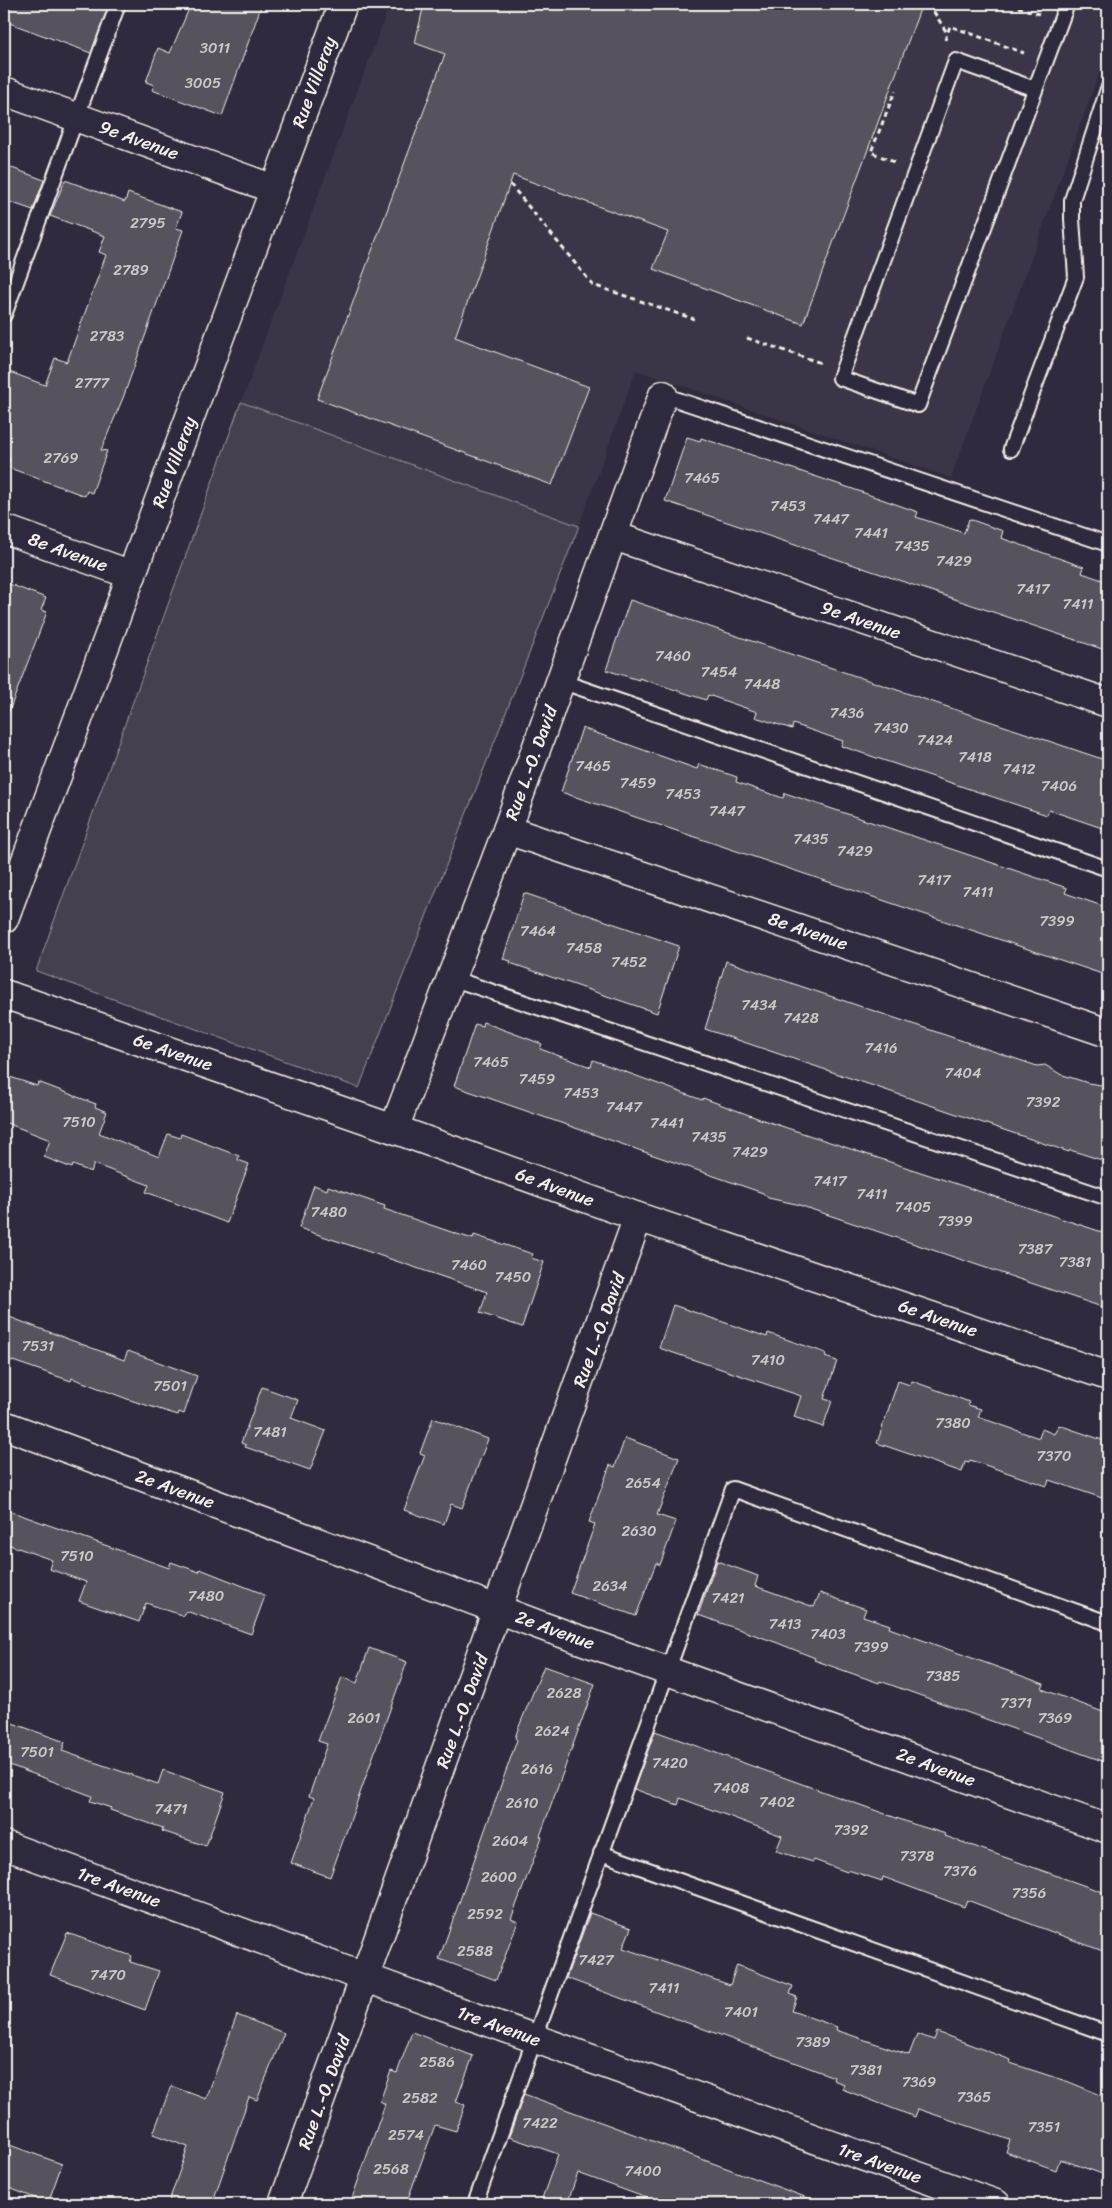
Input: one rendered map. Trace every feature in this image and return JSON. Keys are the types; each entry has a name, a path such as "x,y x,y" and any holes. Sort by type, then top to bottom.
{"street":[{"name":"Rue Villeray","path":"4,919 343,4"},
{"name":"9e Avenue","path":"4,91 274,189"},
{"name":"Rue L.-O. David","path":"394,1129 507,830 663,395"},
{"name":"8e Avenue","path":"4,529 132,575"},
{"name":"9e Avenue","path":"614,536 1108,703"},
{"name":"8e Avenue","path":"507,830 1108,1033"},
{"name":"6e Avenue","path":"4,994 394,1129 638,1217 1108,1376"},
{"name":"Rue L.-O. David","path":"283,2204 499,1609 638,1217"},
{"name":"2e Avenue","path":"4,1425 499,1609 1108,1829"},
{"name":"1re Avenue","path":"4,1845 534,2039 996,2204"}],"lane":[{"path":"5,310 118,4"},
{"path":"1035,90 956,61 840,378 918,405 1067,4"},
{"path":"1011,449 1076,277 1072,200 1108,89"},
{"path":"663,395 1108,544"},
{"path":"560,681 1108,869"},
{"path":"451,978 1108,1198"},
{"path":"475,2204 733,1489 1108,1623"},
{"path":"601,1853 1108,2034"}],"path":[{"path":"929,4 947,33"},
{"path":"1018,7 1042,15"},
{"path":"895,92 872,152 899,164"},
{"path":"510,184 593,285 694,319"}],"shaded area":[{"path":"390,4 1108,4 1108,49 951,478 636,370 579,526 359,1088 36,971 262,346"},
{"path":"241,402 579,526 359,1088 36,971"}],"building":[{"path":"4,4 109,4 91,53 4,21"},
{"path":"191,4 262,4 222,116 152,90 154,85 146,82 158,48 170,53"},
{"path":"424,4 922,4 803,324 653,269 668,232 513,175 455,337 589,387 552,485 317,399 445,54 415,43"},
{"path":"4,165 44,180 33,210 4,200"},
{"path":"65,180 125,202 128,193 182,212 176,228 183,230 123,398 101,450 107,451 92,493 87,491 85,496 7,467 10,459 4,457 4,370 45,385 55,358 67,362 106,255 99,252 105,236 50,216"},
{"path":"687,437 700,441 701,438 850,488 918,512 916,517 964,533 969,519 1003,531 1001,538 1084,567 1082,573 1108,582 1108,651 665,501"},
{"path":"4,582 46,598 41,610 47,612 5,722"},
{"path":"630,600 1108,761 1108,830 1049,810 1047,815 841,746 843,741 793,724 792,729 755,717 757,712 708,695 706,700 639,678 639,680 606,670"},
{"path":"582,728 697,769 699,764 737,777 736,782 783,798 785,793 1067,888 1065,893 1108,908 1108,976 561,792"},
{"path":"524,893 679,946 657,1013 503,959"},
{"path":"726,961 1037,1066 1045,1065 1060,1074 1088,1083 1108,1086 1108,1162 1070,1150 1069,1152 705,1029"},
{"path":"483,1022 542,1044 540,1049 591,1067 593,1060 702,1100 703,1098 760,1119 1108,1234 1108,1309 796,1204 768,1198 763,1193 454,1086 475,1024 482,1026"},
{"path":"4,1075 37,1086 38,1082 96,1104 95,1107 107,1112 99,1133 159,1157 168,1134 180,1138 181,1134 239,1156 238,1160 249,1164 227,1223 146,1192 149,1185 94,1164 91,1172 73,1165 72,1168 44,1157 50,1140 4,1122"},
{"path":"314,1185 327,1190 328,1186 385,1206 384,1209 460,1235 473,1239 474,1235 533,1254 531,1258 544,1262 522,1327 480,1313 487,1292 299,1228"},
{"path":"673,1305 767,1337 768,1333 826,1353 825,1357 837,1361 824,1399 832,1401 823,1427 794,1417 801,1396 659,1348"},
{"path":"4,1315 124,1360 128,1351 197,1376 184,1414 179,1412 178,1415 130,1400 72,1378 71,1381 4,1358"},
{"path":"898,1381 910,1385 912,1381 969,1402 968,1405 981,1409 978,1417 1039,1438 1042,1429 1054,1434 1059,1425 1108,1442 1108,1500 1049,1480 1047,1486 970,1460 969,1463 965,1462 962,1472 877,1443"},
{"path":"262,1387 298,1400 291,1418 326,1431 310,1470 245,1447 246,1445 241,1443"},
{"path":"433,1418 488,1439 462,1508 451,1504 444,1524 404,1510 425,1455 420,1453"},
{"path":"625,1438 679,1458 657,1515 676,1521 660,1565 656,1563 636,1616 570,1593 595,1524 589,1522 610,1465 615,1467"},
{"path":"4,1509 169,1568 171,1562 199,1572 200,1569 261,1593 265,1596 251,1634 186,1611 184,1616 146,1603 139,1622 79,1601 86,1582 49,1569 52,1560 4,1543"},
{"path":"717,1561 758,1576 755,1586 814,1607 820,1593 866,1609 863,1616 890,1625 889,1628 1044,1684 1042,1689 1108,1714 1108,1763 880,1681 879,1683 814,1660 815,1658 775,1642 698,1615"},
{"path":"369,1648 407,1662 330,1877 291,1863 314,1798 309,1796 327,1744 318,1741 342,1677 357,1683"},
{"path":"544,1666 595,1684 540,1836 542,1837 511,1919 518,1922 496,1980 439,1959 517,1740 515,1738 518,1729"},
{"path":"4,1720 65,1742 62,1751 158,1784 163,1770 225,1792 206,1846 162,1831 163,1828 110,1810 111,1808 90,1801 92,1796 4,1763"},
{"path":"655,1731 913,1824 946,1834 945,1836 1108,1894 1108,1953 967,1900 964,1907 883,1877 882,1881 848,1870 847,1872 814,1860 813,1862 776,1851 782,1836 680,1798 678,1805 634,1789"},
{"path":"590,1913 631,1928 623,1948 730,1985 737,1965 793,1986 790,1994 797,1997 792,2011 837,2027 836,2030 909,2055 917,2034 934,2040 937,2032 1011,2060 1010,2063 1069,2082 1108,2098 1108,2176 1060,2159 1056,2170 1006,2152 1010,2140 918,2109 915,2117 842,2089 844,2084 833,2080 834,2077 566,1978"},
{"path":"67,1933 132,1956 130,1962 159,1971 145,2010 50,1975"},
{"path":"237,2015 284,2033 257,2100 249,2097 212,2204 168,2204 188,2147 153,2134 171,2086 206,2099"},
{"path":"412,2032 473,2056 456,2102 465,2105 456,2131 435,2125 406,2204 350,2204 385,2104 380,2101 391,2071 397,2073"},
{"path":"524,2094 816,2201 815,2204 663,2204 578,2173 567,2204 540,2204 558,2154 509,2137"},
{"path":"4,2143 62,2164 48,2203 4,2186"}]}
